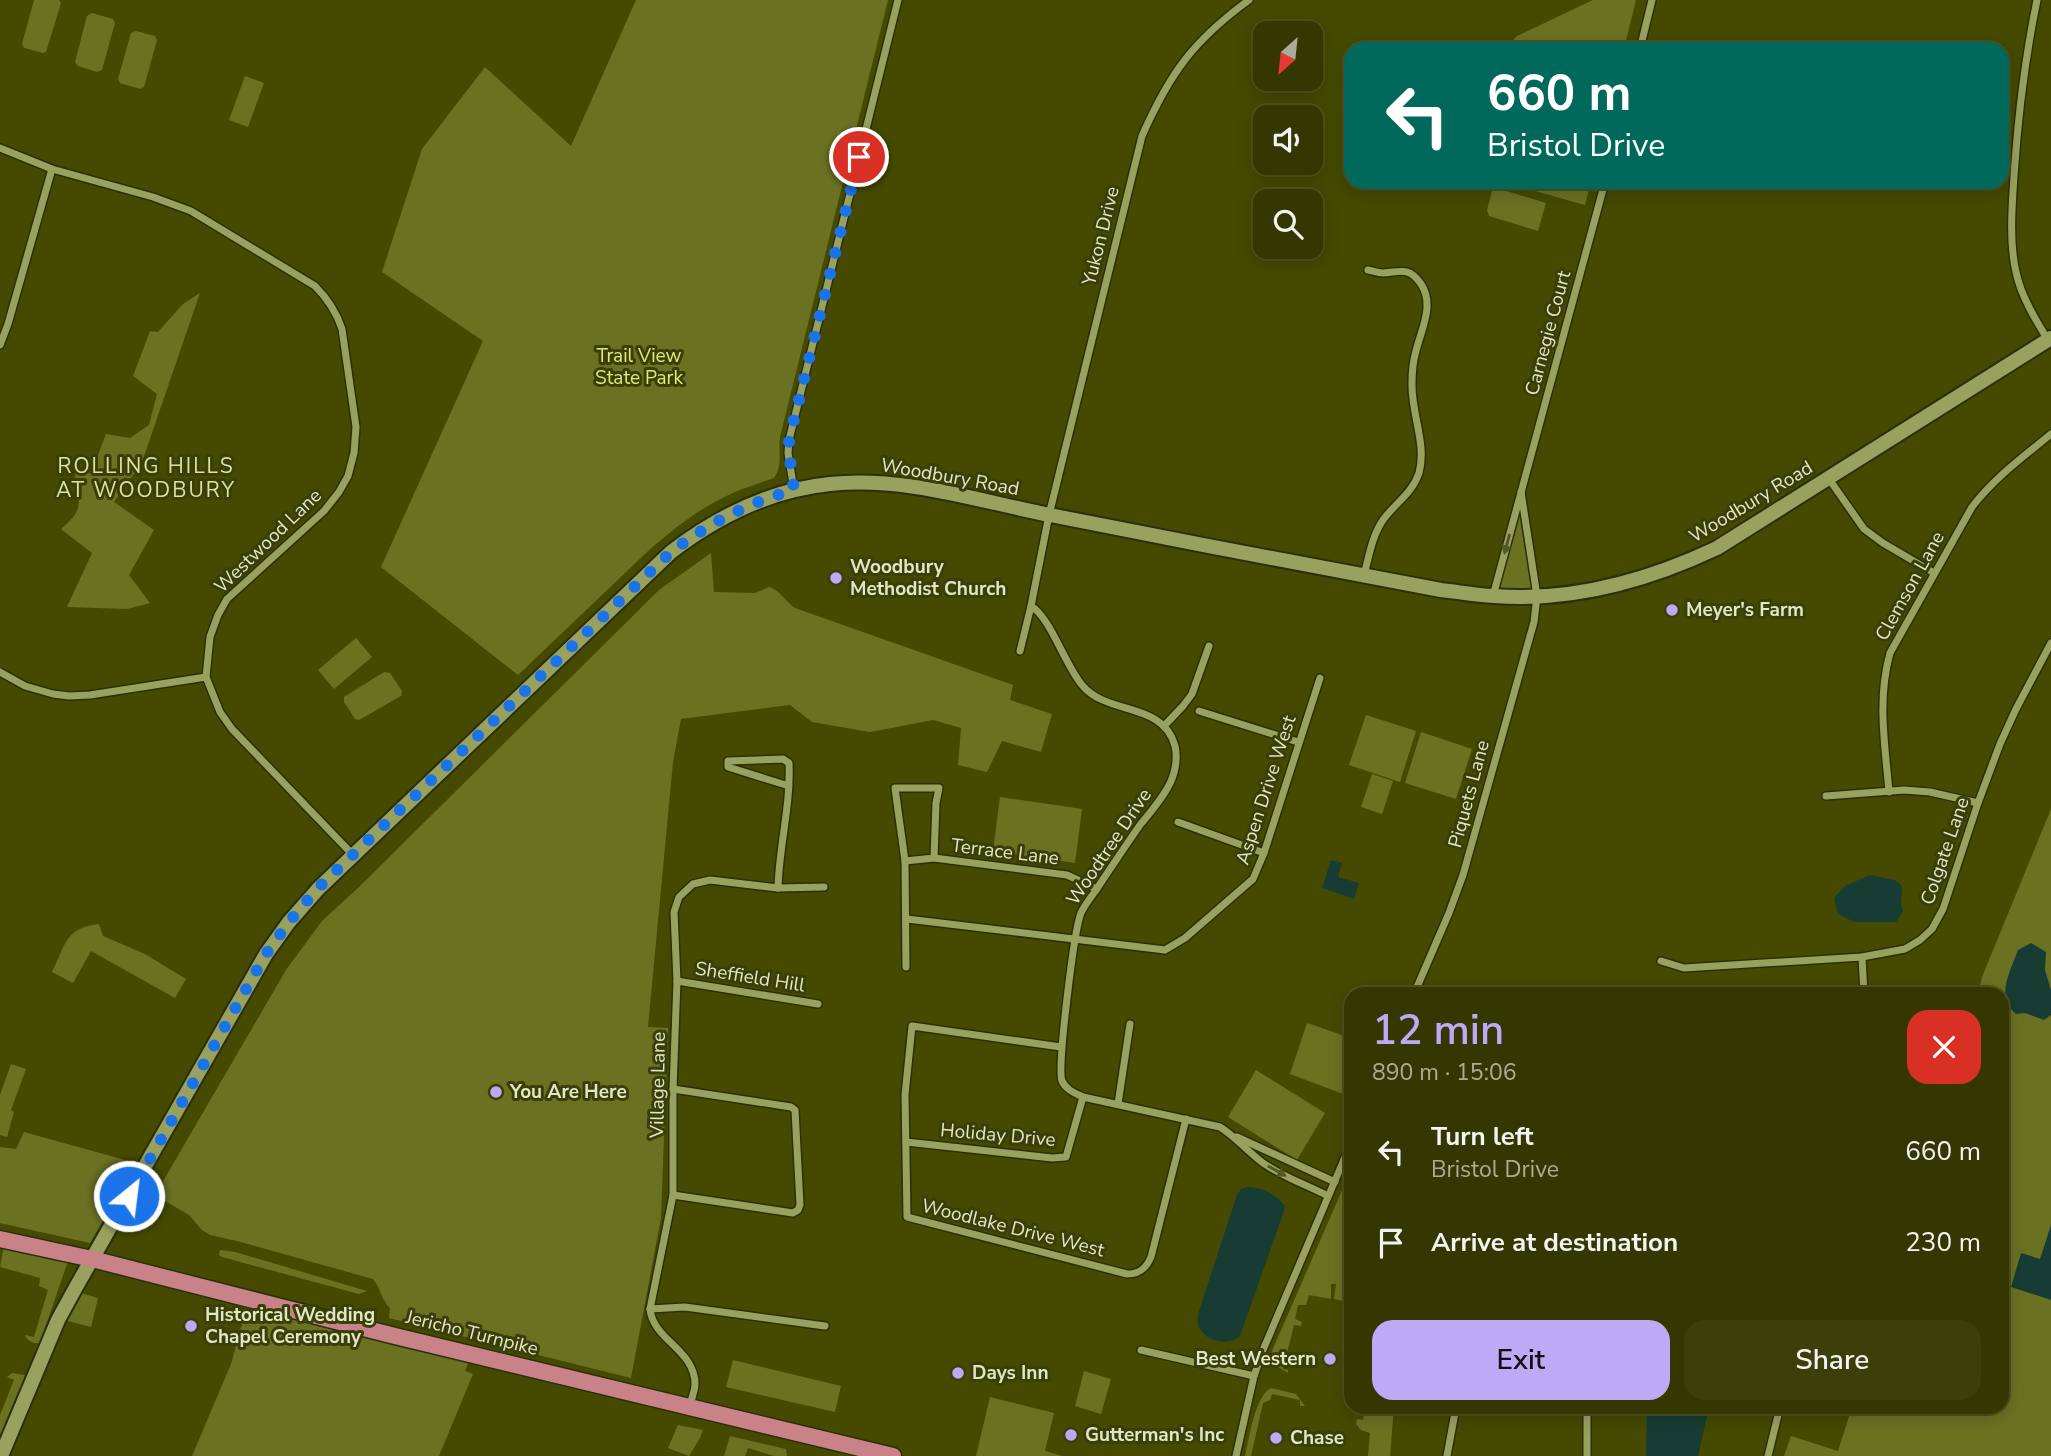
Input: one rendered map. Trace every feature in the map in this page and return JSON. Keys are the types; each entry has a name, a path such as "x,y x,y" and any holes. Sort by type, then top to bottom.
{"main road":[{"name":"Woodbury Road","path":"1,1456 58,1320 266,954 300,908 671,552 695,533 735,510 794,490 833,484 880,482 1441,590 1493,596 1537,596 1590,591 1646,578 1717,548 2049,339"},
{"name":"Jericho Turnpike","path":"0,1238 893,1456"}],"street":[{"path":"794,490 789,453 791,430 898,0"},
{"name":"Yukon Drive","path":"1049,515 1142,136 1159,98 1176,70 1213,28 1249,0"},
{"path":"1642,42 1653,0"},
{"path":"2037,0 2018,119 2012,203 2013,254 2022,292 2049,339"},
{"name":"Westwood Lane","path":"0,148 52,169 153,197 191,211 315,286 337,315 342,329 356,427 354,453 348,476 324,512 228,599 218,615 210,637 206,677 220,712 232,729 354,855"},
{"path":"0,345 52,169"},
{"name":"Carnegie Court","path":"1493,596 1603,189"},
{"path":"1364,576 1374,536 1382,521 1413,487 1420,466 1412,384 1415,353 1428,304 1421,284 1407,272 1398,270 1382,273 1368,270"},
{"name":"Clemson Lane","path":"1889,792 1881,701 1889,653 1972,507 1987,488 2051,434"},
{"path":"1829,479 1864,528 1883,543 1934,573"},
{"name":"Carnegie Court","path":"1521,492 1537,596"},
{"path":"1020,651 1049,515"},
{"name":"Piquets Lane","path":"1417,987 1463,875 1534,622 1537,596"},
{"path":"1031,606 1044,618 1060,653 1084,688 1097,698 1143,712 1165,725 1192,694 1209,646"},
{"name":"Colgate Lane","path":"1661,961 1684,968 1862,957 1905,949 1920,940 1932,929 1943,909 1978,803 2016,709 2051,643"},
{"path":"0,672 25,686 69,696 206,677"},
{"name":"Aspen Drive West","path":"907,919 1165,950 1185,938 1253,878 1264,853 1320,678"},
{"path":"1199,711 1298,742"},
{"name":"Woodtree Drive","path":"1083,1097 1073,1093 1062,1081 1060,1074 1061,1047 1081,913 1169,786 1176,765 1175,746 1165,725"},
{"path":"778,888 789,807 789,786 789,763 783,759 728,761 728,767 789,786"},
{"path":"906,967 905,861 895,788 939,788 934,859"},
{"path":"1826,796 1930,792 1978,803"},
{"path":"1178,822 1264,853"},
{"name":"Terrace Lane","path":"905,861 934,859 1067,875 1097,889"},
{"name":"Village Lane","path":"650,1309 673,1195 677,981 674,912 679,897 692,884 710,880 778,888 824,887"},
{"path":"1862,957 1864,987"},
{"name":"Sheffield Hill","path":"677,981 818,1004"},
{"path":"1118,1104 1130,1024"},
{"name":"Woodlake Drive West","path":"1061,1047 912,1026 905,1095 907,1217 1133,1274 1143,1271 1152,1257 1186,1119"},
{"path":"673,1089 791,1107 795,1110 799,1192 798,1210 793,1213 673,1195"},
{"path":"1083,1097 1220,1127 1276,1172 1328,1196"},
{"name":"Holiday Drive","path":"906,1142 1052,1158 1066,1157 1083,1097"},
{"path":"1232,1135 1335,1182"},
{"path":"1236,1456 1254,1376 1263,1350 1344,1160"},
{"path":"690,1406 695,1386 694,1371 681,1351 659,1330 650,1316 650,1309 685,1307 825,1326"},
{"path":"1141,1350 1254,1376"},
{"path":"1447,1456 1455,1414"},
{"path":"1587,1414 1587,1456"},
{"path":"1768,1456 1778,1414"}],"green space":[{"path":"34,0 59,0 61,3 46,52 43,53 24,48 22,44"},
{"name":"Trail View State Park","path":"636,0 888,0 780,437 777,473 774,478 721,499 677,527 647,552 518,675 381,567 483,341 382,272 422,149 485,67 571,146"},
{"path":"1593,0 1636,0 1626,42 1511,42 1517,36"},
{"path":"92,13 113,19 115,23 102,70 97,72 78,66 75,62 87,16"},
{"path":"136,31 155,36 157,40 144,87 140,89 120,83 118,79 131,33"},
{"path":"245,76 264,83 248,127 229,120"},
{"path":"1492,189 1546,203 1538,231 1489,216 1487,210"},
{"path":"1528,189 1589,189 1585,205"},
{"path":"200,293 142,462 114,502 154,530 129,575 150,603 127,609 67,607 92,553 61,529 77,510 79,499 75,474 91,473 106,434 130,438 149,425 157,394 133,376 150,331 158,332 183,304"},
{"path":"1520,497 1536,595 1494,595"},
{"path":"711,553 714,592 755,593 769,587 795,608 1013,685 1010,700 1052,714 1041,752 1002,741 987,772 958,765 961,728 933,720 870,732 812,722 790,705 681,719 673,762 648,1027 668,1028 661,1218 631,1378 389,1318 390,1308 373,1279 210,1235 189,1215 155,1195 286,970 322,921 659,590"},
{"path":"356,638 372,657 334,689 318,670"},
{"path":"384,672 390,673 402,691 401,696 359,720 355,719 344,702 344,697"},
{"path":"1366,715 1416,731 1400,782 1349,765"},
{"path":"1421,732 1472,749 1456,799 1405,783"},
{"path":"1372,774 1393,781 1382,814 1361,807"},
{"path":"1000,797 1082,809 1075,863 993,851"},
{"path":"2051,809 2051,1456 1784,1456 1791,1436 1838,1451 1850,1414 2009,1414 2009,987 1980,987"},
{"path":"99,924 103,936 145,954 186,979 175,998 91,951 73,983 52,972 68,939 79,929"},
{"path":"1307,1023 1344,1036 1344,1094 1290,1074"},
{"path":"11,1064 26,1069 11,1110 14,1112 7,1137 0,1135 0,1095"},
{"path":"1256,1070 1325,1113 1297,1160 1228,1117"},
{"path":"24,1132 136,1163 90,1243 0,1223 0,1147 16,1149"},
{"path":"1344,1186 1344,1301 1334,1299 1336,1284 1331,1284 1331,1299 1309,1295 1306,1305 1298,1305 1295,1319 1302,1322 1301,1326 1294,1325 1283,1369 1288,1370 1288,1373 1273,1364 1272,1351"},
{"path":"5,1239 70,1255 40,1343 31,1342 25,1335 34,1337 48,1290 39,1286 40,1278 0,1267"},
{"path":"220,1250 235,1252 367,1291 359,1294 222,1257 219,1255"},
{"path":"74,1291 98,1298 91,1327 60,1319"},
{"path":"249,1299 469,1361 465,1371 473,1374 439,1456 192,1456 231,1364"},
{"path":"733,1360 841,1386 835,1412 726,1387"},
{"path":"1084,1371 1111,1379 1101,1414 1075,1406"},
{"path":"12,1373 33,1380 0,1452 0,1415 14,1380 7,1377"},
{"path":"1271,1388 1296,1394 1305,1406 1300,1406 1300,1400 1272,1394 1270,1400 1263,1403 1251,1456 1245,1456 1257,1409 1265,1393"},
{"path":"990,1397 1054,1413 1045,1451 1062,1456 976,1456"},
{"path":"1364,1414 1393,1414 1390,1456 1368,1456 1370,1433 1361,1430 1356,1424 1357,1419 1363,1420"},
{"path":"678,1425 703,1430 689,1456 668,1448"},
{"path":"730,1436 786,1449 787,1456 774,1456 748,1448 745,1456 724,1456"}],"water":[{"path":"1331,860 1342,863 1338,877 1359,883 1354,899 1322,888"},
{"path":"1870,875 1895,880 1902,886 1903,911 1896,922 1854,922 1838,914 1834,898 1845,886"},
{"path":"2031,943 2046,952 2045,970 2051,990 2051,1015 2044,1020 2025,1013 2016,1014 2009,1005 2009,987 2006,987 2006,984 2018,950"},
{"path":"1247,1187 1273,1195 1285,1206 1284,1211 1240,1336 1229,1341 1216,1340 1209,1338 1200,1329 1199,1311 1237,1195 1241,1189"},
{"path":"2051,1225 2051,1300 2011,1287 2021,1253 2040,1259"},
{"path":"1647,1414 1707,1414 1698,1456 1646,1456"}],"place":[{"name":"Woodbury Methodist Church","path":"836,578"},
{"name":"Meyer's Farm","path":"1672,610"},
{"name":"You Are Here","path":"496,1092"},
{"name":"Historical Wedding Chapel Ceremony","path":"191,1326"},
{"name":"Best Western","path":"1330,1359"},
{"name":"Days Inn","path":"958,1373"},
{"name":"Gutterman's Inc","path":"1071,1435"},
{"name":"Chase","path":"1276,1438"}],"district":[{"name":"ROLLING HILLS AT WOODBURY","path":"146,478"}],"route":[{"path":"129,1196 266,954 318,888 671,552 695,533 735,510 794,490 789,440 859,157"}]}
